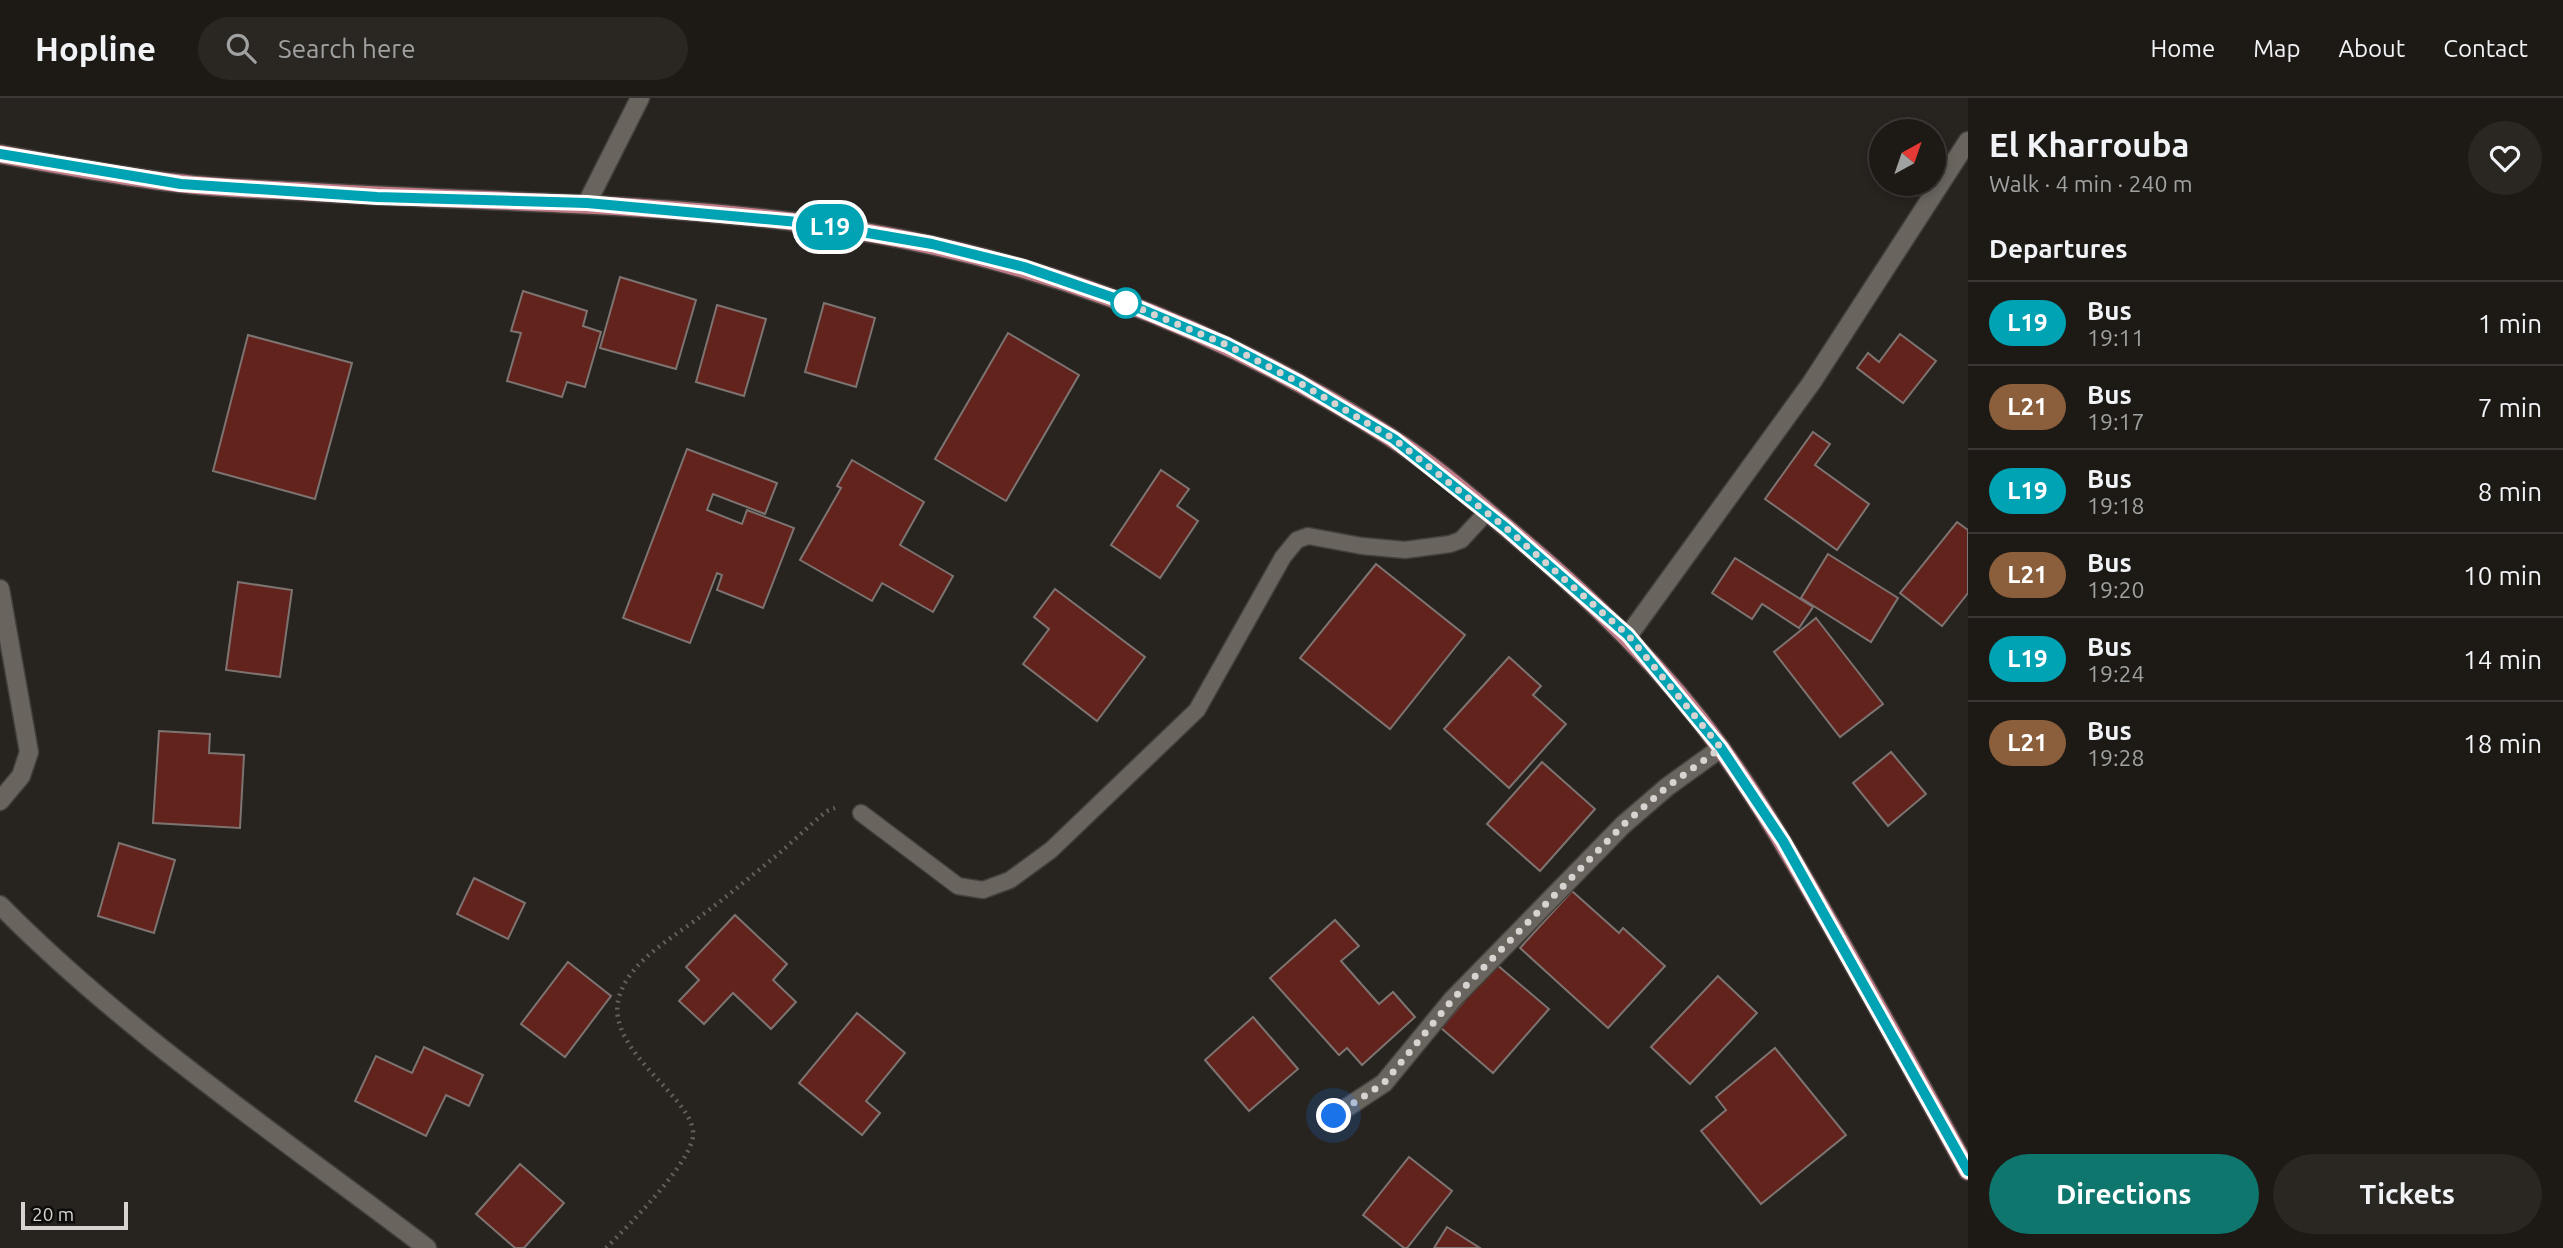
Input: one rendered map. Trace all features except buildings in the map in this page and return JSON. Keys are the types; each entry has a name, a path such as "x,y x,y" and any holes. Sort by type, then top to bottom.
{"main road":[{"path":"0,154 181,184 377,197 587,203 809,223 932,244 1038,271 1117,299 1227,345 1394,439 1487,512 1628,635 1721,748 1783,841 1968,1171"}],"street":[{"path":"587,203 640,98"},
{"path":"1628,635 1812,382 1968,141"},
{"path":"0,589 29,752 21,776 0,801"},
{"path":"1334,1116 1384,1083 1453,999 1623,825 1658,794 1721,748"},
{"path":"0,905 109,1004 427,1248"}],"lane":[{"path":"861,813 958,886 983,890 1010,880 1051,850 1197,710 1283,556 1297,540 1308,536 1362,546 1420,550 1461,540 1487,512"}],"path":[{"path":"606,1248 675,1170 694,1139 693,1125 683,1109 651,1074 625,1038 617,1013 618,999 625,982 654,951 774,858 827,811 838,807 861,813"}],"bus line":[{"name":"L19","path":"0,154 181,184 377,197 587,203 809,223 932,244 1024,267 1117,299 1227,345 1300,383 1394,439 1469,497 1628,635 1721,748 1783,841 1968,1171"}],"route":[{"path":"1126,303 1117,299 1227,345 1300,383 1394,439 1469,497 1628,635 1721,748 1667,787 1623,825 1521,926 1453,999 1384,1083 1334,1116"}]}
